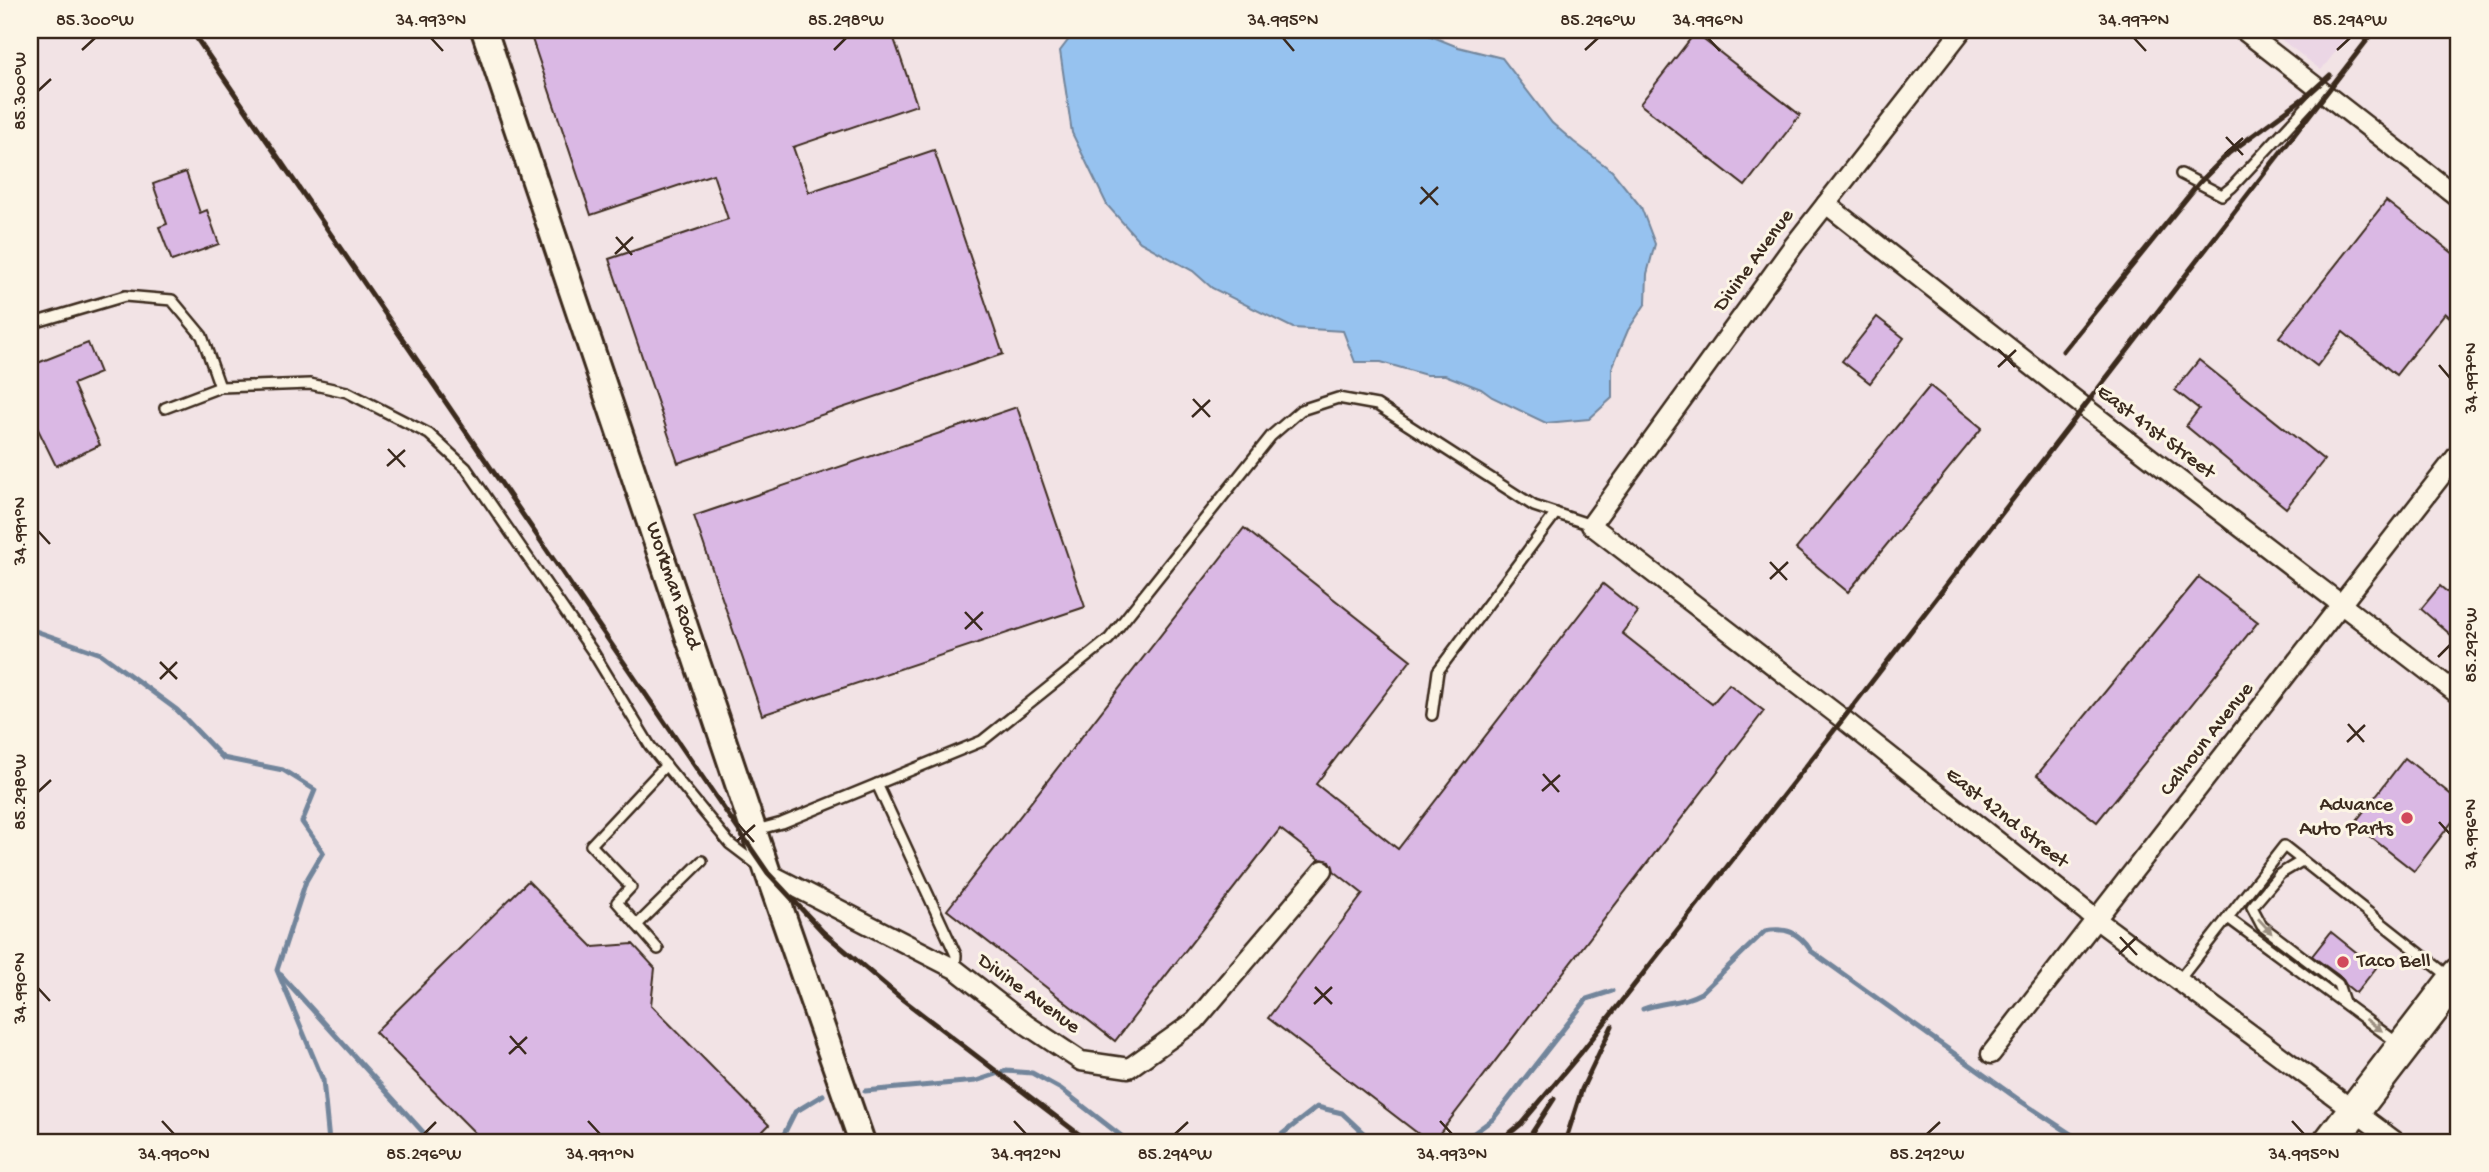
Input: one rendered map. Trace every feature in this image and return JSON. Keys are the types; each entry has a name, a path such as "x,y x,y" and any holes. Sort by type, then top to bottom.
{"highway":[{"path":"2330,1142 2457,977"}],"street":[{"name":"Workman Road","path":"484,30 768,873 862,1142"},
{"name":"Divine Avenue","path":"1591,525 1826,204 1962,30"},
{"path":"2243,30 2459,198"},
{"name":"East 41st Street","path":"1826,204 2083,407 2459,695"},
{"name":"Calhoun Avenue","path":"1991,1054 2459,453"},
{"name":"East 42nd Street","path":"1591,525 1843,719 2097,920 2396,1142"},
{"name":"Divine Avenue","path":"768,873 956,969 1027,1025 1081,1061 1129,1068 1195,1021 1322,870"}],"lane":[{"path":"2181,174 2222,195 2322,90"},
{"path":"30,324 125,296 172,300 202,336 220,387"},
{"path":"165,408 220,387 310,384 347,392 429,434 466,468 593,652 650,746 730,844 768,873"},
{"path":"754,831 782,823 982,741 1109,639 1271,436 1301,410 1338,398 1377,405 1534,506 1591,525"},
{"path":"1432,715 1438,671 1556,513"},
{"path":"658,949 617,902 631,887 591,845 666,765"},
{"path":"877,785 956,955 956,969"},
{"path":"2179,980 2284,846 2457,977"},
{"path":"637,925 702,861"},
{"path":"2302,861 2280,874 2252,907 2262,926 2338,984 2344,1004"},
{"path":"2228,918 2403,1047"}],"shaded area":[{"path":"2269,30 2353,30 2321,70"}],"water":[{"path":"1076,30 1416,30 1458,47 1502,58 1552,123 1612,171 1641,207 1655,244 1647,274 1646,303 1628,330 1612,368 1612,398 1589,419 1546,423 1481,389 1445,375 1426,375 1381,362 1355,362 1343,331 1293,328 1212,288 1193,271 1140,242 1107,205 1072,133 1060,51"}],"building":[{"path":"529,30 891,30 917,105 793,147 809,192 934,150 1003,354 678,463 609,259 728,219 713,174 591,215"},
{"path":"1695,33 1800,115 1745,186 1640,104"},
{"path":"186,172 200,213 207,210 219,244 172,261 159,227 167,224 153,184"},
{"path":"2386,201 2459,258 2459,325 2445,313 2396,375 2343,332 2317,366 2279,337"},
{"path":"1877,317 1904,338 1870,383 1842,361"},
{"path":"88,343 100,373 73,384 100,445 56,466 30,413 30,366"},
{"path":"2199,360 2324,460 2286,508 2186,426 2199,409 2175,390"},
{"path":"1930,386 1982,428 1848,592 1796,549"},
{"path":"1017,407 1085,607 762,715 694,516"},
{"path":"1244,528 1411,660 1316,784 1398,849 1603,584 1638,612 1622,633 1712,704 1729,684 1764,711 1433,1142 1429,1142 1268,1018 1363,894 1334,871 1330,861 1319,859 1280,829 1115,1041 947,910"},
{"path":"2199,577 2258,622 2097,822 2037,775"},
{"path":"2440,586 2459,602 2459,642 2421,609"},
{"name":"Advance Auto Parts","path":"2405,758 2459,801 2459,813 2414,871 2354,824"},
{"path":"528,881 593,947 633,944 655,968 651,1005 769,1125 752,1142 484,1142 375,1032"},
{"name":"Taco Bell","path":"2331,932 2376,968 2356,993 2342,978 2312,956"}],"waterway":[{"path":"30,629 101,654 177,710 223,758 283,770 315,790 302,822 323,852 306,881 277,970 323,1080 329,1142"},
{"path":"1643,1009 1701,993 1765,931 1791,932 1802,939 1811,951 2022,1102 2083,1142"},
{"path":"281,975 432,1142"},
{"path":"1462,1142 1493,1119 1587,999 1612,991"},
{"path":"865,1091 976,1081 1006,1071 1032,1073 1061,1089 1129,1142"},
{"path":"780,1142 795,1112 823,1095"},
{"path":"1272,1142 1317,1107 1342,1113 1373,1142"}],"railway":[{"path":"191,30 768,873 823,932 902,999 1089,1142"},
{"path":"1499,1142 1521,1124 1580,1054 1843,719 2375,30"},
{"path":"2063,351 2199,183 2229,153 2309,94 2330,75"},
{"path":"1565,1142 1582,1089 1612,1026"},
{"path":"1526,1142 1554,1099"}],"place":[{"name":"Advance Auto Parts","path":"2407,818"},
{"name":"Taco Bell","path":"2343,962"}]}
